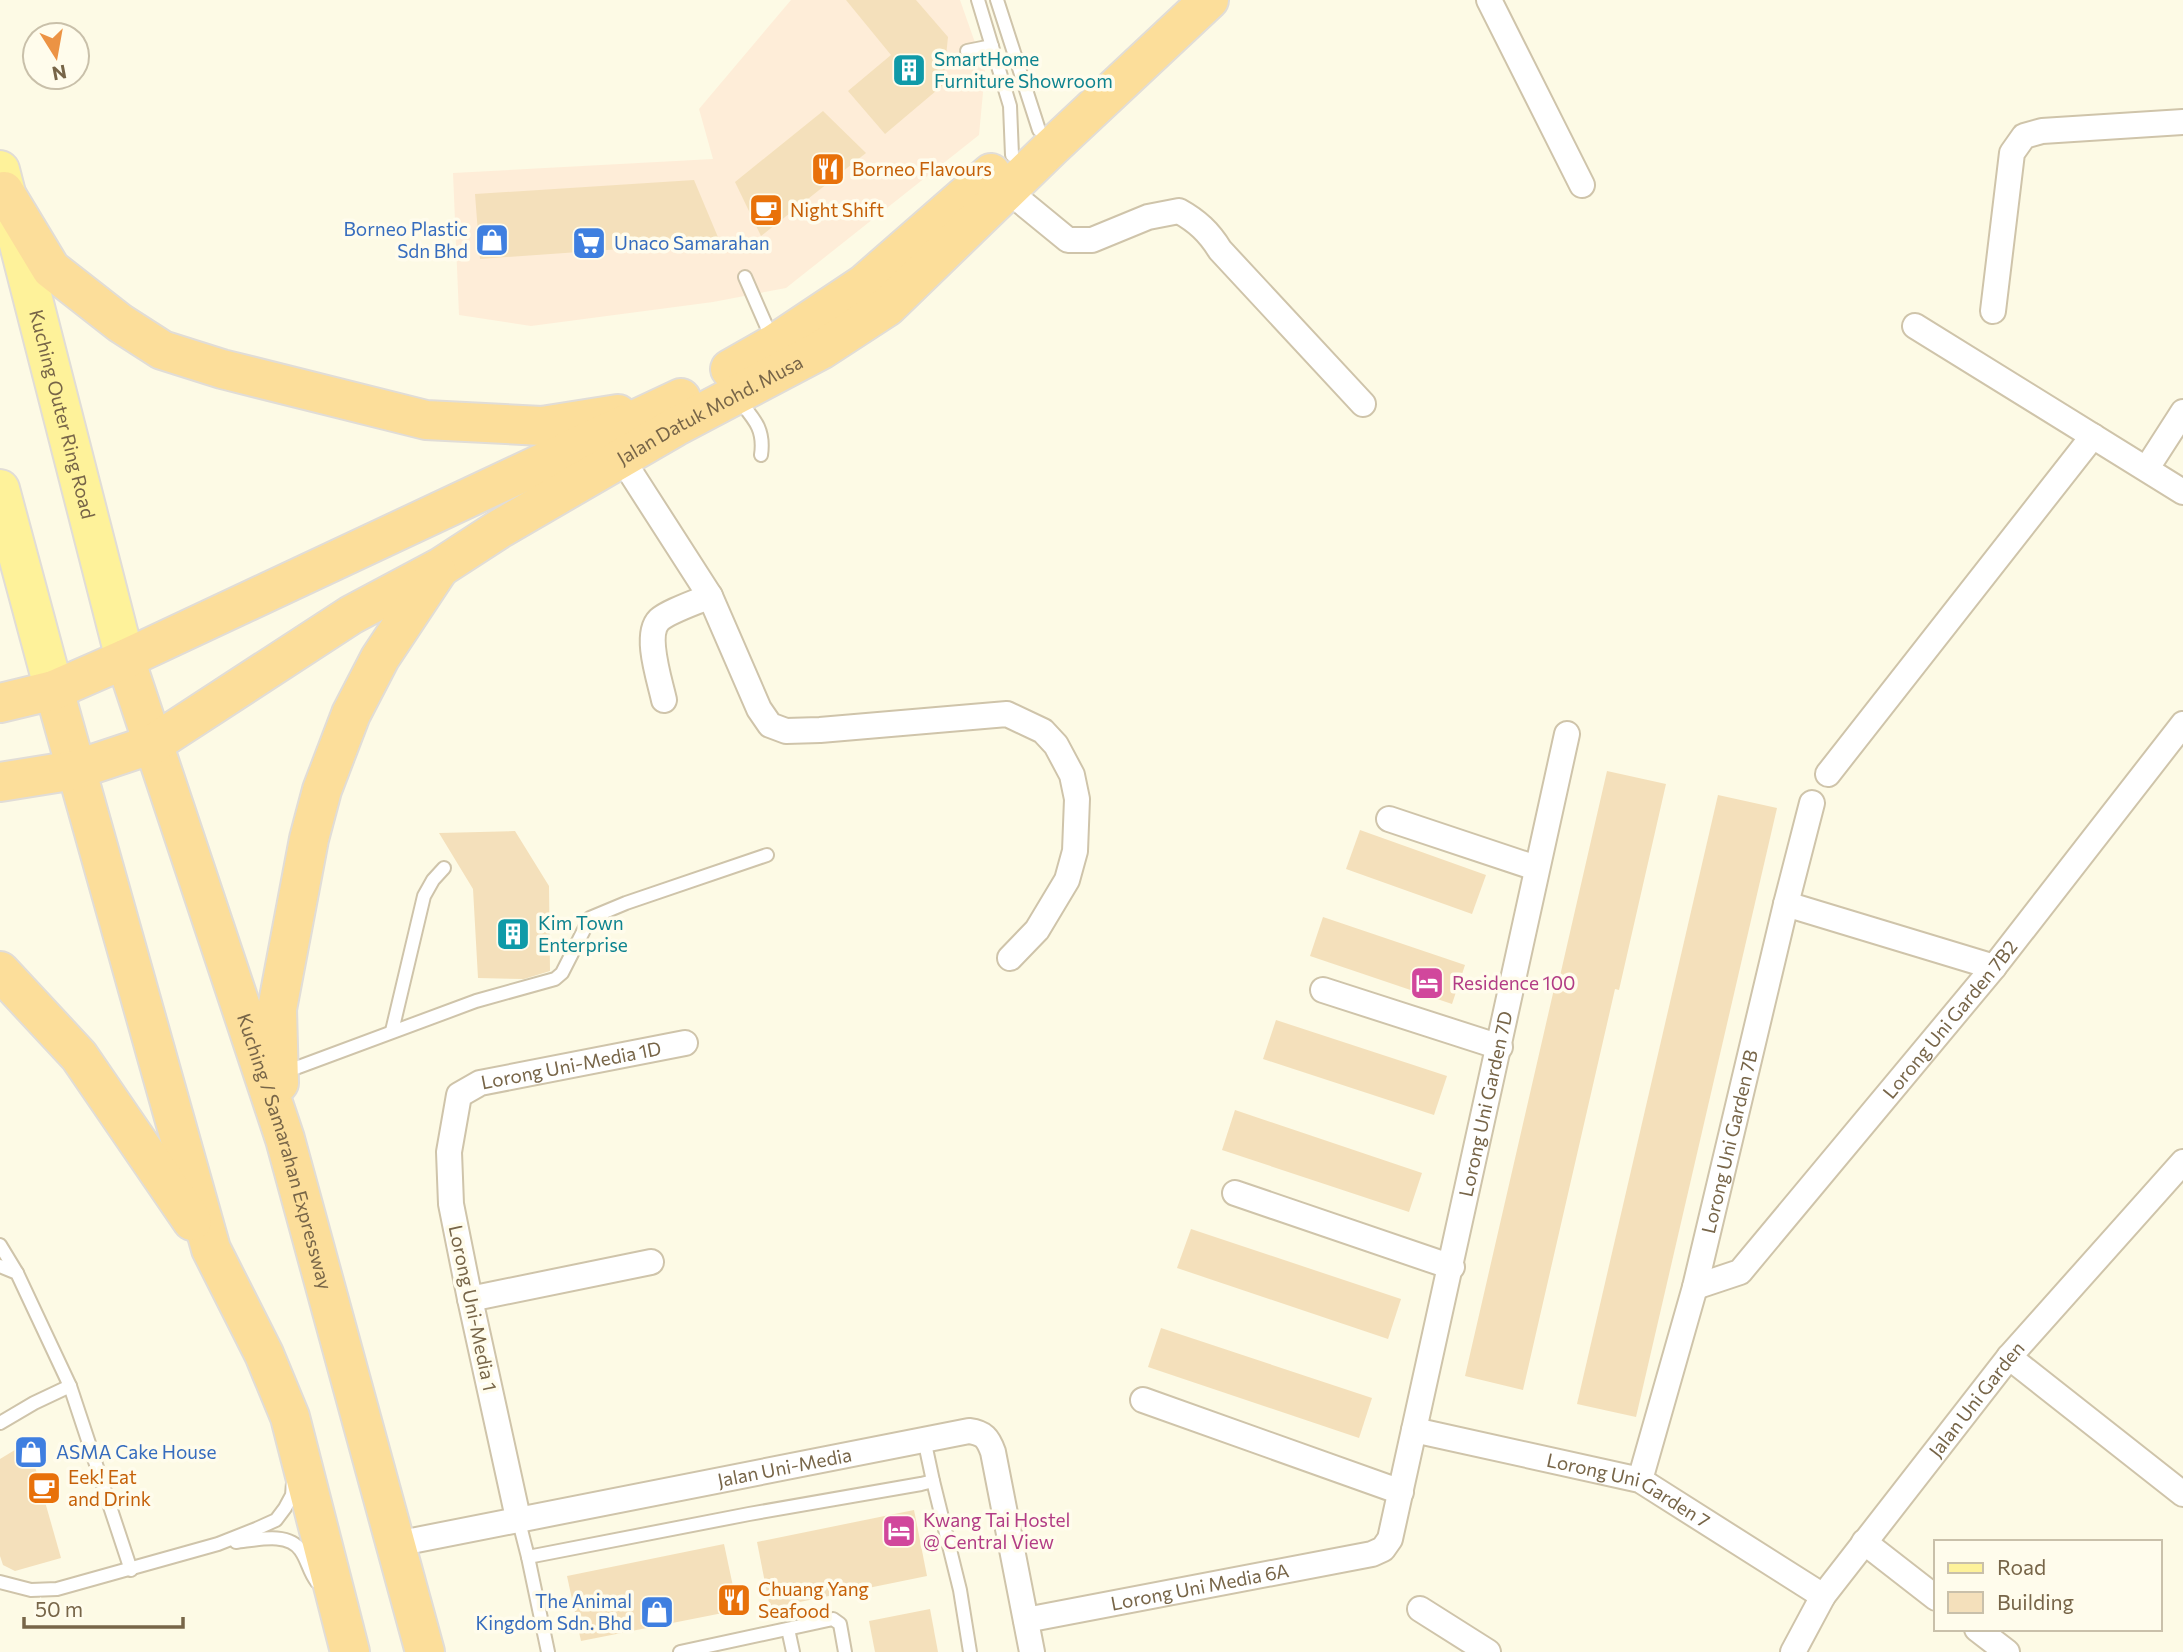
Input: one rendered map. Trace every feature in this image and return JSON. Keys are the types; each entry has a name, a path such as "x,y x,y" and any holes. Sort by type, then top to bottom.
{"highway":[{"name":"Jalan Datuk Mohd. Musa","path":"0,782 75,770 153,744 351,615 441,568 513,521 675,427 821,350 887,307 1019,158 1172,0"},
{"name":"Jalan Datuk Mohd. Musa","path":"0,703 54,690 125,659 666,405 774,344 864,284 1209,0"},
{"path":"2,180 51,269 120,323 162,349 222,369 426,420 542,426 666,405"},
{"path":"285,1139 278,1074 277,1009 309,839 322,790 351,714 380,658 441,568"},
{"name":"Kuching / Samarahan Expressway","path":"125,659 285,1139 425,1652"},
{"path":"54,690 211,1249"},
{"path":"0,971 79,1056 211,1249 264,1354 289,1417 350,1652"}],"main road":[{"name":"Kuching Outer Ring Road","path":"2,180 125,659"},
{"path":"0,489 54,690"}],"street":[{"path":"1489,0 1582,185"},
{"path":"1993,310 2012,153 2024,136 2042,131 2183,122"},
{"path":"1019,158 1068,240 1092,240 1148,217 1179,211 1193,219 1208,231 1220,250 1363,404"},
{"path":"1915,326 2183,492"},
{"path":"2147,468 2183,412"},
{"path":"1828,774 2093,436"},
{"path":"622,459 710,596 759,709 770,725 786,732 1007,714 1043,731 1056,745 1072,775 1077,799 1075,851 1067,880 1037,930 1010,958"},
{"path":"664,700 652,643 652,630 660,619 710,596"},
{"name":"Lorong Uni Garden 7B2","path":"1695,1287 1740,1272 1994,967 2183,724"},
{"name":"Lorong Uni Garden 7D","path":"1372,1554 1383,1549 1390,1539 1567,734"},
{"name":"Lorong Uni Garden 7B","path":"1640,1480 1695,1287 1812,803"},
{"path":"1389,820 1536,868"},
{"path":"1786,904 1994,967"},
{"path":"1323,990 1500,1047"},
{"name":"Lorong Uni-Media 1D","path":"459,1095 480,1083 685,1043"},
{"name":"Lorong Uni-Media 1","path":"459,1095 449,1152 451,1204 518,1518"},
{"name":"Jalan Uni Garden","path":"1793,1652 1823,1596 2009,1357 2182,1166"},
{"path":"1235,1193 1452,1266"},
{"path":"470,1299 651,1262"},
{"path":"2009,1357 2183,1494"},
{"path":"1143,1400 1401,1492"},
{"name":"Lorong Uni Garden 7","path":"1414,1430 1640,1480 1823,1596"},
{"name":"Jalan Uni-Media","path":"396,1544 969,1431 981,1433 989,1440 1026,1620"},
{"path":"1864,1542 1934,1596"},
{"name":"Lorong Uni Media 6A","path":"1026,1620 1372,1554"},
{"path":"1420,1609 1488,1652"},
{"path":"1026,1620 1032,1652"},
{"path":"1980,1631 2007,1652"}],"lane":[{"path":"978,0 1010,106 1019,158"},
{"path":"997,0 1019,158"},
{"path":"967,51 992,46"},
{"path":"745,277 774,344"},
{"path":"735,395 760,428 763,440 761,454"},
{"path":"278,1074 476,1001 555,979 562,973 590,918 767,855"},
{"path":"392,1031 424,896 444,868"},
{"path":"0,1245 17,1273 70,1386 131,1570"},
{"path":"0,1266 17,1273"},
{"path":"0,1423 70,1386"},
{"path":"0,1582 31,1590 57,1589 218,1544 276,1520 292,1495 293,1482 287,1446 289,1417"},
{"path":"924,1439 960,1590 970,1652"},
{"path":"528,1557 933,1480"},
{"path":"518,1518 548,1652"},
{"path":"218,1544 275,1538 289,1541 299,1547 311,1575 320,1587 333,1594"},
{"path":"680,1652 833,1619 840,1624 845,1652"},
{"path":"788,1629 793,1652"}],"shaded area":[{"path":"791,0 960,0 985,71 979,135 786,288 713,302 531,326 459,315 453,173 713,159 699,109"}],"building":[{"name":"SmartHome Furniture Showroom","path":"846,0 916,0 948,37 943,85 885,134 848,91 891,55"},
{"path":"823,111 866,153 761,236 735,182"},
{"path":"694,180 720,242 480,259 475,194"},
{"path":"1607,771 1666,784 1619,990 1615,989 1523,1390 1465,1376"},
{"path":"1718,795 1777,808 1636,1417 1577,1404"},
{"path":"1360,830 1486,875 1472,914 1346,869"},
{"name":"Kim Town Enterprise","path":"515,831 549,886 550,971 524,979 478,978 473,889 439,833"},
{"path":"1323,917 1465,965 1452,1004 1310,956"},
{"path":"1276,1020 1447,1076 1434,1115 1263,1059"},
{"path":"1235,1110 1422,1173 1409,1212 1222,1150"},
{"path":"1191,1229 1401,1299 1388,1339 1177,1268"},
{"path":"1161,1328 1372,1398 1359,1438 1148,1367"},
{"path":"28,1442 61,1558 15,1571 3,1565 0,1556 0,1459"},
{"path":"914,1510 927,1576 770,1608 757,1542"},
{"path":"724,1544 738,1610 581,1641 567,1576"},
{"path":"930,1609 938,1652 875,1652 869,1621"}],"place":[{"name":"SmartHome Furniture Showroom","path":"909,70"},
{"name":"Borneo Flavours","path":"828,169"},
{"name":"Night Shift","path":"766,210"},
{"name":"Borneo Plastic Sdn Bhd","path":"492,240"},
{"name":"Unaco Samarahan","path":"589,243"},
{"name":"Kim Town Enterprise","path":"513,934"},
{"name":"Residence 100","path":"1427,983"},
{"name":"ASMA Cake House","path":"31,1452"},
{"name":"Eek! Eat and Drink","path":"44,1488"},
{"name":"Kwang Tai Hostel @ Central View","path":"899,1531"},
{"name":"Chuang Yang Seafood","path":"734,1600"},
{"name":"The Animal Kingdom Sdn. Bhd","path":"657,1612"}]}
